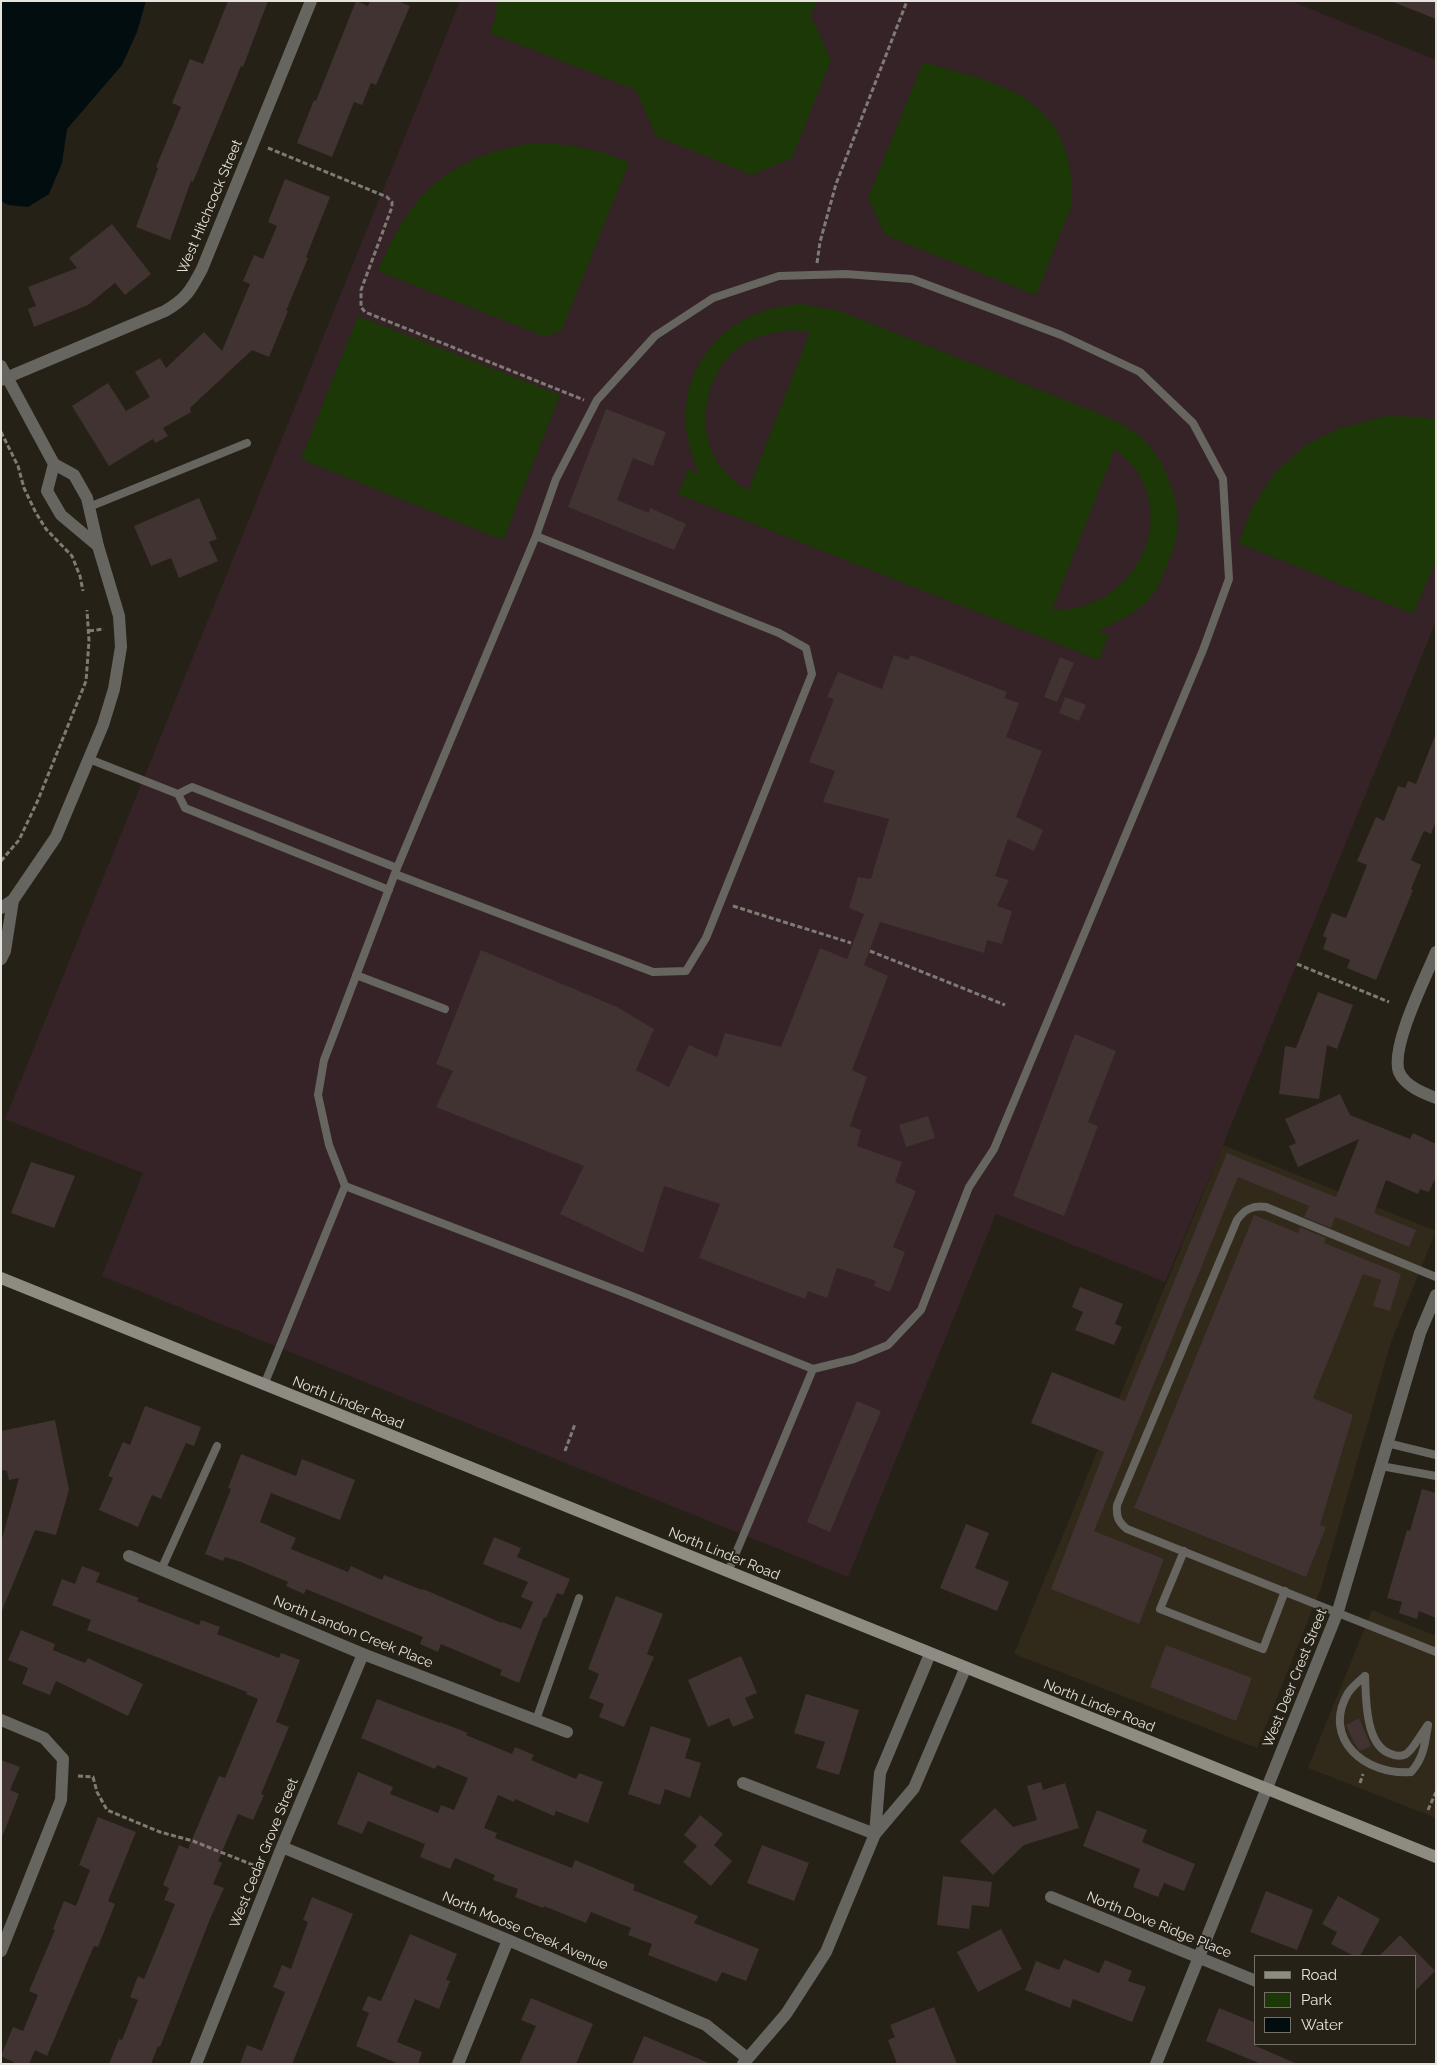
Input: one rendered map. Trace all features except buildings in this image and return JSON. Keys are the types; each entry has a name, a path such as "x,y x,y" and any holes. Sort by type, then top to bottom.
{"main road":[{"name":"North Linder Road","path":"1,1278 965,1669 1436,1857"}],"street":[{"name":"West Hitchcock Street","path":"3,375 165,311 179,303 189,294 202,269 311,1"},
{"path":"1,959 5,951 14,900 56,837 90,759 114,689 121,647 119,616 98,546 87,498 74,475 54,464 3,375"},
{"path":"54,464 47,491 61,516 98,546"},
{"path":"1,908 14,900"},
{"path":"1436,952 1402,1034 1399,1053 1399,1072 1410,1085 1436,1098"},
{"name":"West Deer Crest Street","path":"1156,2064 1338,1611 1420,1333 1436,1295"},
{"name":"North Landon Creek Place","path":"129,1556 362,1654 567,1732"},
{"name":"West Cedar Grove Street","path":"196,2064 282,1847 362,1654"},
{"path":"875,1834 880,1773 930,1654"},
{"path":"745,2061 786,2014 826,1952 875,1834 914,1788 965,1669"},
{"path":"1,1720 44,1738 63,1759 61,1800 1,1951"},
{"path":"743,1783 875,1834"},
{"name":"North Moose Creek Avenue","path":"282,1847 508,1940 706,2025 745,2061"},
{"name":"North Dove Ridge Place","path":"1050,1897 1254,1980"},
{"path":"458,2064 508,1940"}],"lane":[{"path":"264,1385 345,1186 329,1145 318,1096 324,1060 396,871 536,536 556,479 595,404 654,336 713,298 779,276 846,274 912,279 1061,335 1140,372 1193,423 1223,479 1229,579 1199,659 994,1149 970,1187 921,1310 888,1345 854,1359 813,1368 627,1294 345,1186"},
{"path":"89,507 247,443"},
{"path":"178,794 192,787 396,871 653,972 686,971 706,938 812,674 806,648 780,633 536,536"},
{"path":"90,759 178,794 185,808 389,890"},
{"path":"356,974 445,1008"},
{"path":"1436,1277 1266,1207 1259,1206 1243,1211 1237,1220 1117,1505 1117,1517 1121,1525 1127,1529 1338,1611 1436,1652"},
{"path":"728,1572 813,1368"},
{"path":"1387,1443 1436,1455"},
{"path":"161,1570 216,1446"},
{"path":"1381,1466 1436,1476"},
{"path":"1184,1551 1160,1609 1263,1649 1286,1591"},
{"path":"536,1720 579,1598"},
{"path":"1365,1676 1366,1707 1370,1726 1380,1748 1387,1753 1403,1756 1408,1753 1428,1725 1424,1752 1419,1763 1411,1772 1397,1773 1364,1763 1353,1754 1345,1742 1340,1724 1342,1708 1349,1691 1365,1676"}],"path":[{"path":"818,274 817,259 820,242 836,184 907,1"},
{"path":"253,143 387,198 392,202 392,207 361,290 361,306 365,312 595,404"},
{"path":"1,432 18,466 24,488 36,513 46,529 72,556 83,590"},
{"path":"1,860 19,840 38,800 86,681 89,631 87,610"},
{"path":"89,631 104,629"},
{"path":"720,902 852,943"},
{"path":"870,951 1005,1005"},
{"path":"1297,964 1389,1002"},
{"path":"565,1451 575,1424"},
{"path":"1360,1783 1365,1770"},
{"path":"62,1774 93,1777 102,1804 106,1810 112,1813 160,1832 193,1841 272,1872"},
{"path":"1428,1810 1436,1792"}],"shaded area":[{"path":"460,1 1291,1 1436,60 1436,621 1223,1145 1165,1282 996,1214 848,1577 102,1276 143,1173 5,1119"},
{"path":"1223,1145 1436,1231 1391,1342 1321,1588 1257,1748 1014,1654"},
{"path":"1372,1610 1436,1636 1436,1818 1308,1768"}],"green space":[{"path":"497,1 817,1 811,16 831,60 792,158 752,175 656,136 636,90 490,33 496,17"},
{"path":"923,62 970,75 1014,92 1033,104 1049,119 1061,139 1069,164 1072,201 1036,295 885,235 868,198"},
{"path":"533,143 559,144 582,148 629,162 562,330 546,337 378,271 390,244 404,220 419,200 436,183 455,169 477,158 503,149"},
{"path":"801,304 837,310 1103,415 1144,439 1155,453 1167,474 1175,498 1178,521 1176,541 1160,581 1148,600 1128,616 1098,630 1109,635 1099,660 678,494 688,469 700,474 689,443 686,413 690,385 701,360 719,338 741,321 769,309","holes":["792,330 810,332 748,491 725,472 715,458 710,445 706,431 706,416 711,387 724,361 740,346 761,336","1115,449 1135,468 1147,493 1151,518 1147,542 1137,564 1122,583 1102,598 1079,607 1052,610"]},
{"path":"358,316 560,395 503,540 301,459"},
{"path":"1386,416 1422,417 1436,420 1436,561 1413,614 1239,543 1251,509 1274,474 1303,447 1337,429"}],"water":[{"path":"1,1 146,1 137,32 122,65 67,129 62,163 49,194 28,207 8,205 1,201"}]}
